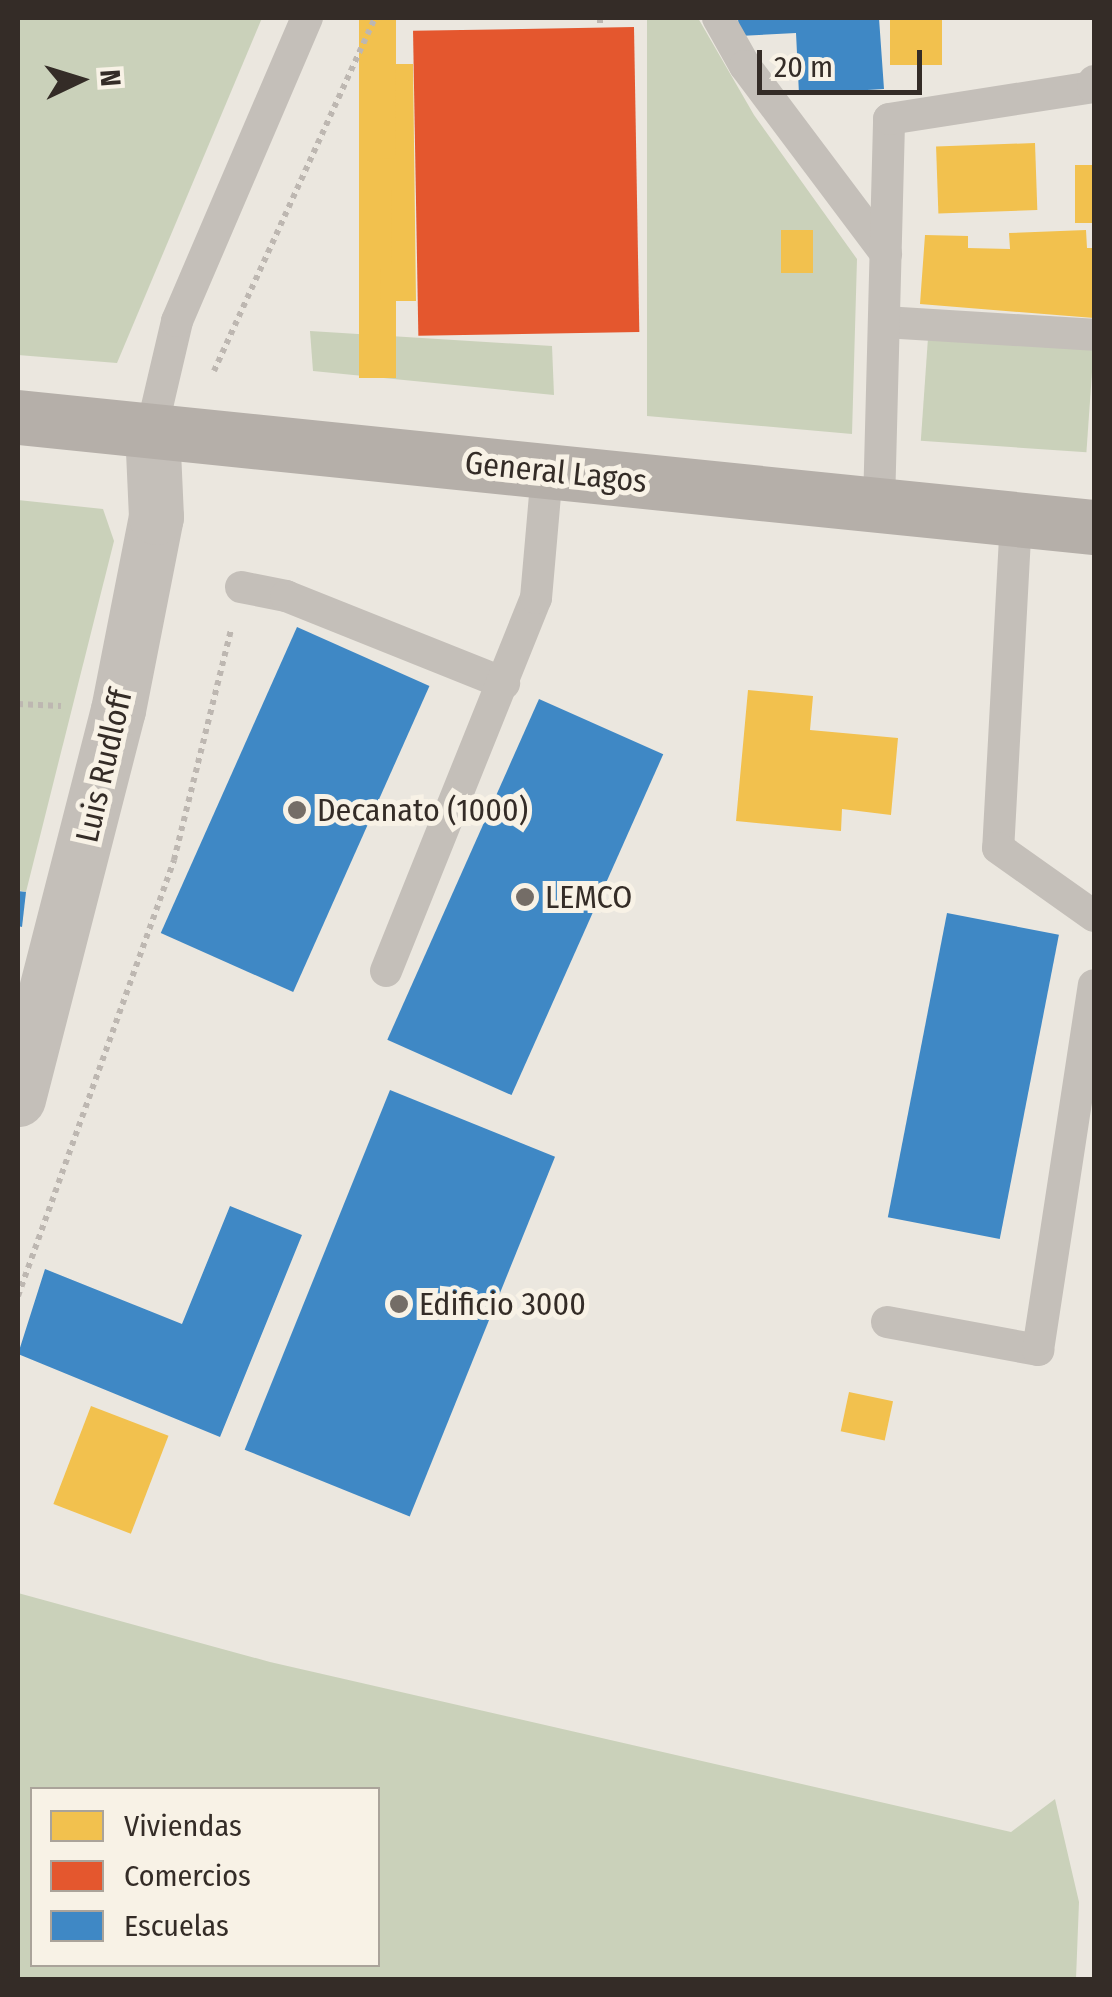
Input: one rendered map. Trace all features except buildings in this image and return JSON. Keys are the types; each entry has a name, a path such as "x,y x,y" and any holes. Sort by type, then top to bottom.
{"main road":[{"name":"General Lagos","path":"18,416 1094,527"}],"street":[{"name":"Luis Rudloff","path":"18,1099 70,911 176,430"}],"lane":[{"path":"176,430 177,321 307,18"},
{"path":"718,18 745,66 886,254"},
{"path":"879,506 889,119 1056,94 1093,87 1094,81"},
{"path":"884,322 1094,335"},
{"path":"386,972 536,598 547,472"},
{"path":"1016,519 998,848 1094,916"},
{"path":"241,587 286,596 504,684"},
{"path":"887,1322 1038,1350 1094,985"}],"path":[{"path":"176,430 202,398 375,18"},
{"path":"600,18 600,28"},
{"path":"18,1296 174,860 241,587"}],"green space":[{"path":"18,18 262,18 117,363 18,355"},
{"path":"647,18 698,18 754,115 857,259 852,434 647,416"},
{"path":"310,331 552,346 554,395 313,371"},
{"path":"928,338 1094,350 1086,452 921,441"},
{"path":"18,500 103,509 114,541 26,892 18,890"},
{"path":"18,1593 270,1662 1011,1832 1055,1799 1079,1902 1076,1979 18,1979"}],"place":[{"name":"Decanato (1000)","path":"297,810"},
{"name":"LEMCO","path":"525,897"},
{"name":"Edificio 3000","path":"399,1304"}]}
